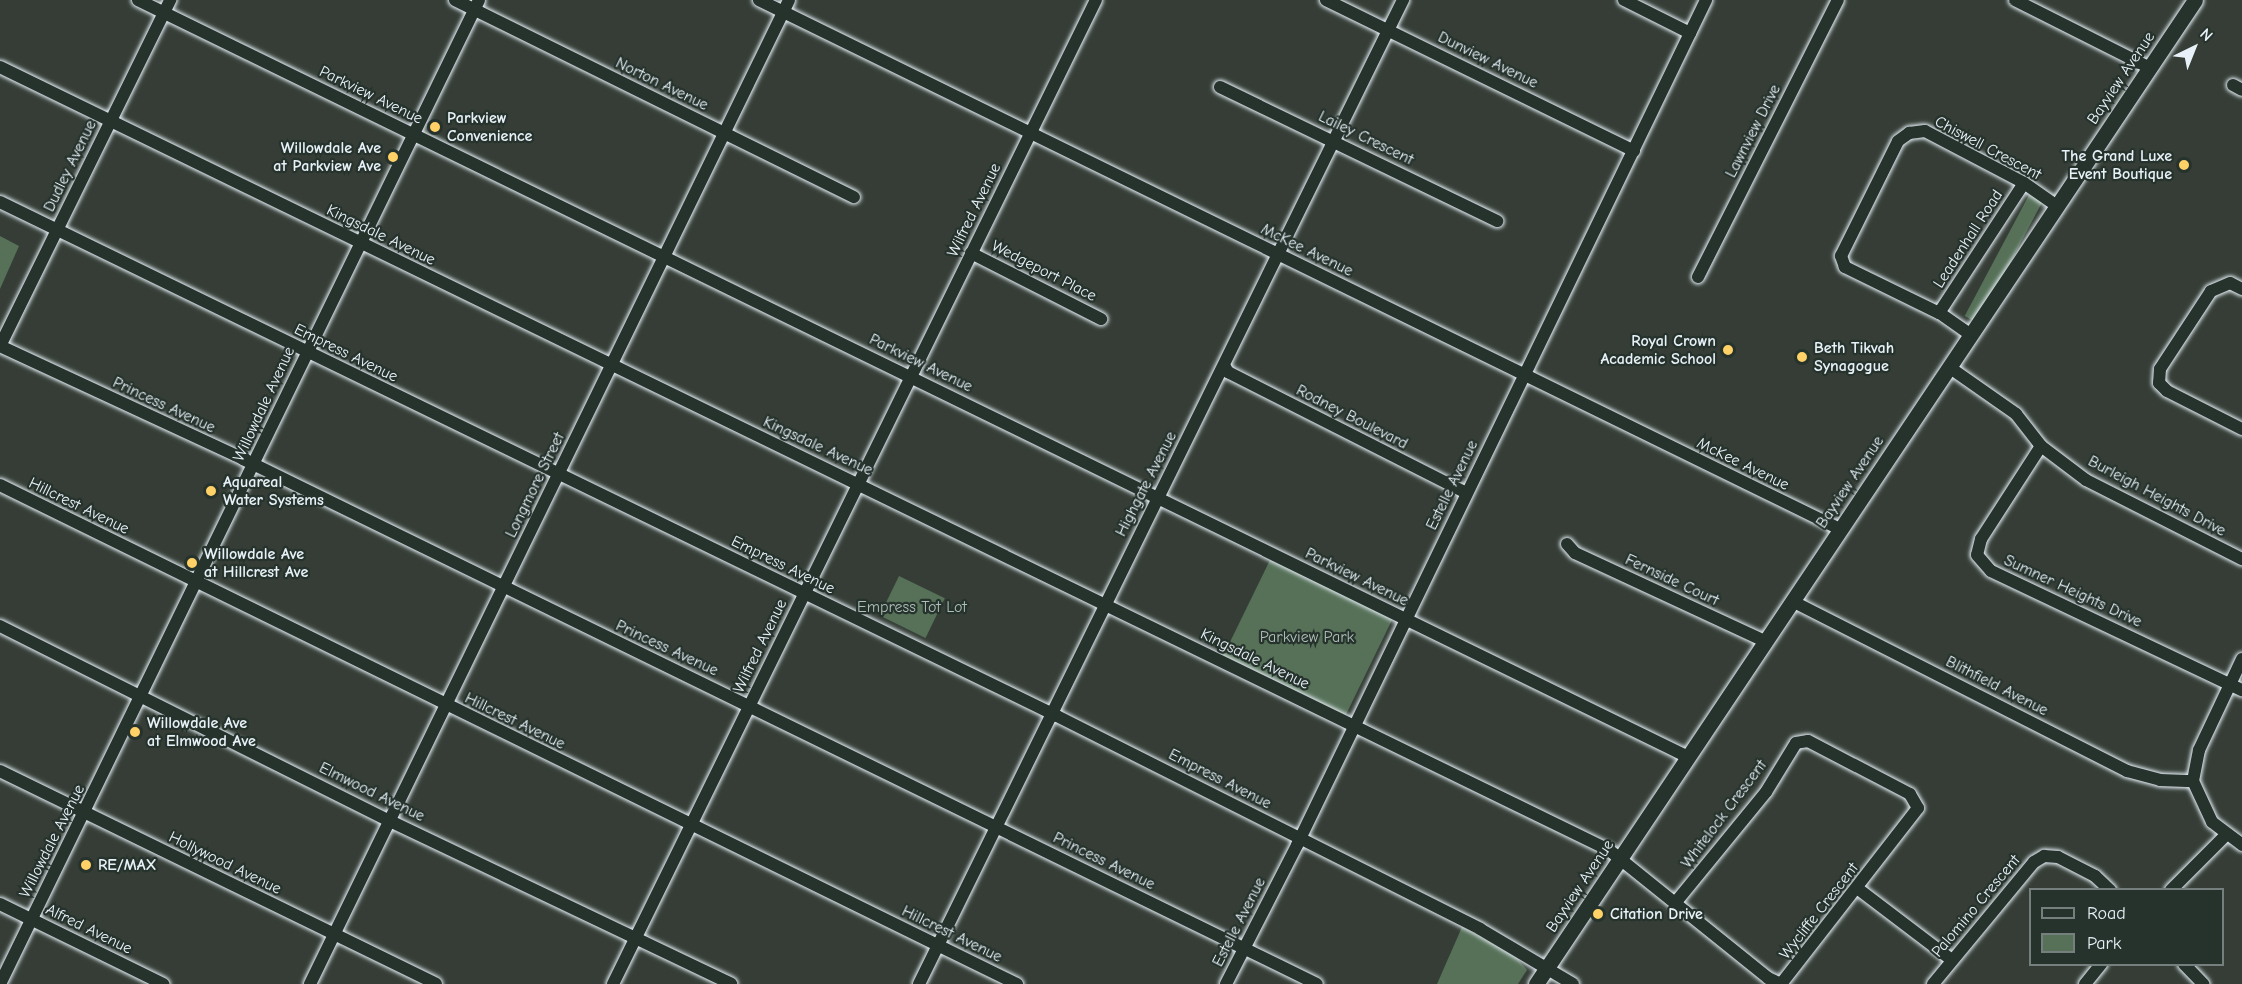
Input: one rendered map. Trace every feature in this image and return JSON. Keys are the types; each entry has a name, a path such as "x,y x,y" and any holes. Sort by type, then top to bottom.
{"main road":[{"name":"Bayview Avenue","path":"1536,984 2195,0"}],"street":[{"name":"Parkview Avenue","path":"138,0 1688,757"},
{"name":"Dudley Avenue","path":"0,346 170,0"},
{"name":"Norton Avenue","path":"455,0 477,5 725,134 854,197"},
{"name":"McKee Avenue","path":"759,0 786,6 1031,132 1840,529"},
{"name":"Wilfred Avenue","path":"613,984 1096,0"},
{"name":"Dunview Avenue","path":"1326,0 1634,151"},
{"name":"Highgate Avenue","path":"920,984 1050,713 1157,497 1225,367 1276,253 1403,0"},
{"path":"1624,0 1690,33"},
{"name":"Estelle Avenue","path":"1226,984 1301,838 1405,618 1706,0"},
{"name":"Lawnview Drive","path":"1698,277 1838,0"},
{"path":"2015,0 2150,68"},
{"name":"Willowdale Avenue","path":"0,984 477,5"},
{"name":"Longmore Street","path":"310,984 786,6"},
{"name":"Kingsdale Avenue","path":"0,67 610,365 858,483 1621,857"},
{"name":"Lailey Crescent","path":"1220,87 1334,139 1497,221"},
{"name":"Chiswell Crescent","path":"1971,334 1939,313 1857,275 1845,267 1842,256 1898,141 1909,133 1925,131 2024,183 2057,206"},
{"name":"Leadenhall Road","path":"1939,313 2024,183"},
{"name":"Empress Avenue","path":"0,202 1050,713 1480,929 1546,968"},
{"name":"Wedgeport Place","path":"971,253 1101,319"},
{"path":"2242,289 2230,283 2211,291 2160,369 2159,383 2167,391 2242,429"},
{"name":"Princess Avenue","path":"0,346 253,465 503,589 749,706 1317,984"},
{"name":"Rodney Boulevard","path":"1225,367 1228,372 1466,493"},
{"name":"Burleigh Heights Drive","path":"1949,367 2016,414 2041,446 2086,480 2242,559"},
{"name":"Sumner Heights Drive","path":"2041,446 1981,539 1977,555 1991,571 2242,690"},
{"name":"Hillcrest Avenue","path":"0,485 444,705 1017,984"},
{"name":"Fernside Court","path":"1568,544 1575,553 1766,641"},
{"name":"Blithfield Avenue","path":"1792,601 2127,771 2160,780 2193,781"},
{"name":"Elmwood Avenue","path":"0,626 390,821 637,936 731,984"},
{"path":"2242,659 2199,750 2193,781 2203,808 2226,835 2242,845"},
{"name":"Whitelock Crescent","path":"1676,902 1766,792 1796,743 1808,741 1910,794 1918,808"},
{"name":"Hollywood Avenue","path":"0,771 436,984"},
{"name":"Wycliffe Crescent","path":"1621,857 1768,978 1781,984 1918,808"},
{"path":"2173,888 2226,835"},
{"name":"Palomino Crescent","path":"1933,984 2034,862 2044,856 2058,857 2095,876 2108,888"},
{"path":"1857,888 1952,960"},
{"name":"Alfred Avenue","path":"0,904 163,984"},
{"path":"2085,984 2099,966"},
{"path":"2186,966 2203,984"},
{"path":"1546,968 1573,984"}],"green space":[{"path":"2029,195 2042,202 1978,323 1965,316"},
{"path":"0,236 19,246 0,289"},
{"name":"Parkview Park","path":"1270,560 1392,620 1346,715 1224,655"},
{"name":"Empress Tot Lot","path":"899,576 945,598 926,638 880,616"},
{"path":"1462,927 1516,957 1527,970 1518,984 1437,984"}],"place":[{"name":"Parkview Convenience","path":"435,127"},
{"name":"Willowdale Ave at Parkview Ave","path":"393,157"},
{"name":"The Grand Luxe Event Boutique","path":"2184,165"},
{"name":"Royal Crown Academic School","path":"1728,350"},
{"name":"Beth Tikvah Synagogue","path":"1802,357"},
{"name":"Aquareal Water Systems","path":"211,491"},
{"name":"Willowdale Ave at Hillcrest Ave","path":"192,563"},
{"name":"Willowdale Ave at Elmwood Ave","path":"135,732"},
{"name":"RE/MAX","path":"86,865"},
{"name":"Citation Drive","path":"1598,914"}]}
